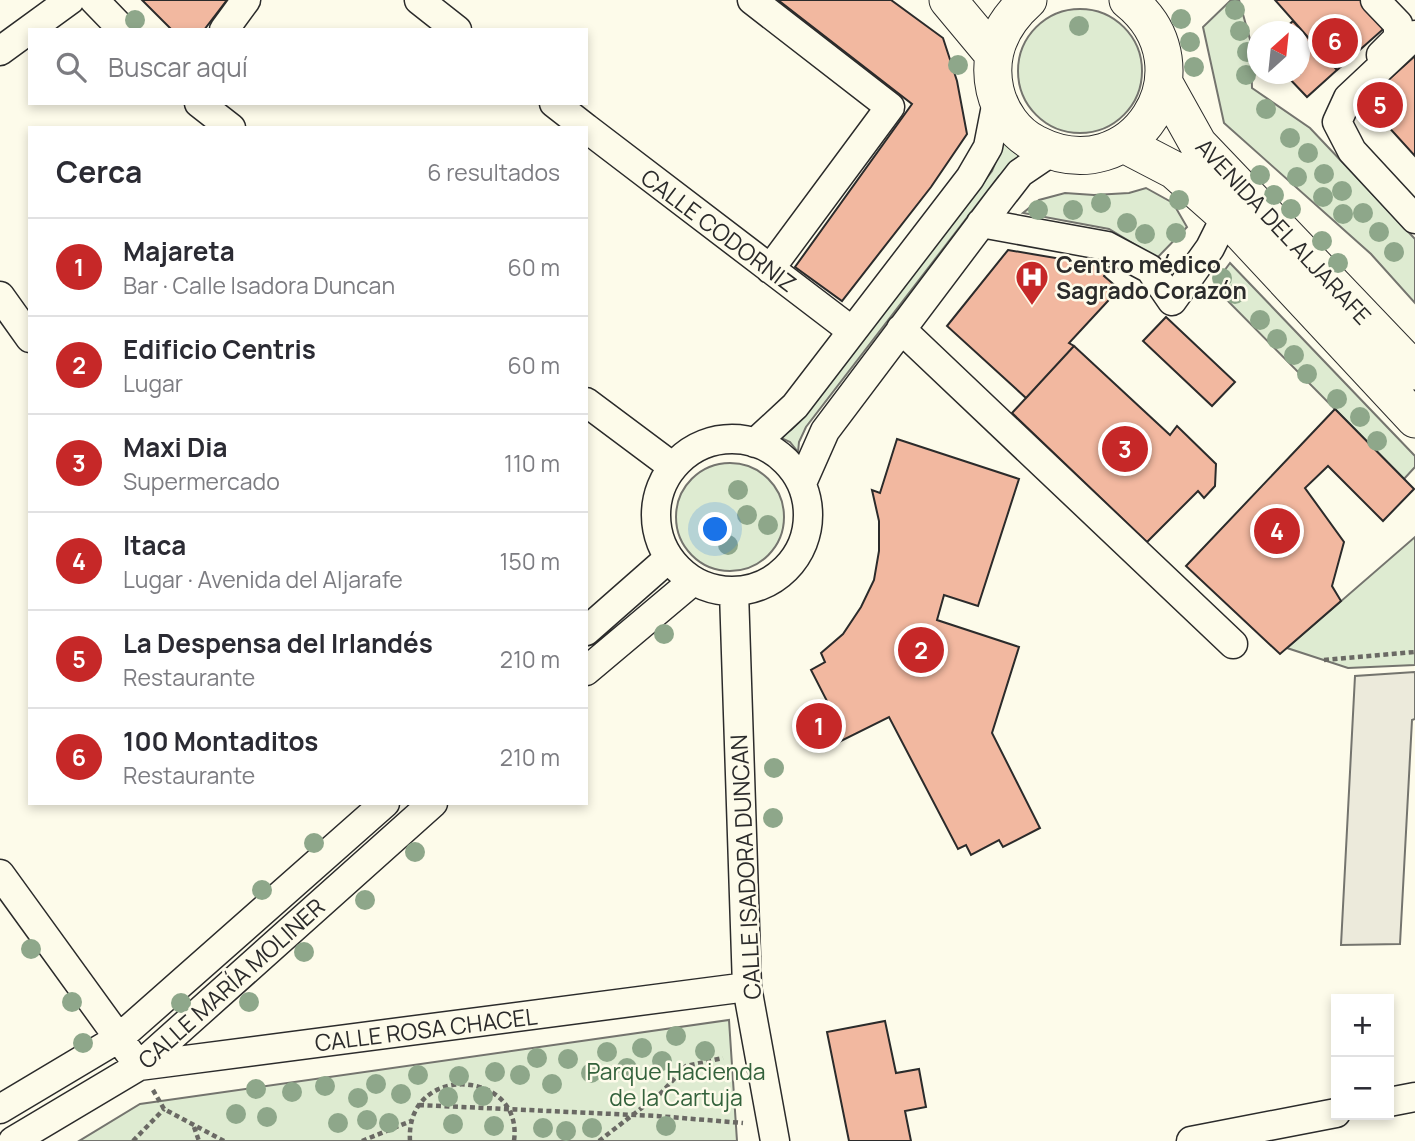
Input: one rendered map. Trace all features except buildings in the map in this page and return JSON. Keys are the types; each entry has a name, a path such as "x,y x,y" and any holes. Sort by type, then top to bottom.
{"main road":[{"path":"948,0 993,54"},
{"path":"1028,0 1012,14 1000,33 993,54 992,78 998,101 1010,122 1029,141 1051,152 1076,157 1101,154 1124,144 1143,128 1157,107 1164,83 1164,57 1156,33 1141,4"},
{"name":"AVENIDA DEL ALJARAFE","path":"1164,83 1198,144 1415,370"},
{"name":"AVENIDA DEL ALJARAFE","path":"1124,144 1174,170 1226,216 1415,419"}],"street":[{"path":"32,28 70,0"},
{"path":"94,0 121,28"},
{"path":"225,28 246,0"},
{"path":"419,0 454,28"},
{"path":"752,0 890,107 770,269"},
{"path":"1375,0 1398,24 1398,38 1356,81 1337,122 1352,151 1415,219"},
{"path":"1396,0 1415,20"},
{"path":"0,51 28,31"},
{"path":"1348,98 1415,36"},
{"path":"755,443 795,406 970,178 988,147 998,101"},
{"path":"202,105 228,126"},
{"name":"CALLE CODORNIZ","path":"557,105 583,126"},
{"name":"CALLE CODORNIZ","path":"588,130 852,331"},
{"path":"802,483 825,431 901,329 1020,173 1051,152"},
{"path":"981,223 1107,246 1150,270 1172,301 1210,248 1226,216"},
{"path":"0,296 28,335"},
{"path":"901,329 1233,644"},
{"path":"588,403 673,467"},
{"path":"733,439 755,443 774,452 790,466 802,483 808,508 807,532 797,556 781,575 759,587 734,592 713,589 680,571 669,558 659,536 656,512 661,488 673,467 690,452 710,442 733,439"},
{"path":"588,629 669,558"},
{"path":"588,669 693,580"},
{"name":"CALLE ISADORA DUNCAN","path":"734,592 747,987 775,1141"},
{"name":"CALLE MARÍA MOLINER","path":"0,1109 120,1038 383,805"},
{"name":"CALLE MARÍA MOLINER","path":"13,1141 139,1066 431,805"},
{"path":"0,874 139,1066"},
{"name":"CALLE ROSA CHACEL","path":"139,1066 747,987"},
{"path":"1394,1101 1415,1097"},
{"path":"1191,1141 1331,1114"}],"path":[{"path":"1324,660 1415,652"},
{"path":"599,1141 661,1093 686,1066 723,1058"},
{"path":"139,1066 164,1109 224,1141"},
{"path":"411,1141 411,1121 419,1105 439,1087 466,1082 491,1091 509,1111 514,1141"},
{"path":"419,1105 743,1123"},
{"path":"133,1141 164,1109"},
{"path":"362,1141 411,1121"},
{"path":"194,1126 199,1141"}],"green space":[{"path":"1231,0 1239,0 1247,29 1247,84 1252,84 1252,88 1310,128 1415,239 1415,303 1371,254 1224,123 1203,27"},
{"path":"1080,9 1104,14 1124,27 1137,47 1142,71 1137,95 1124,115 1104,128 1080,133 1056,128 1036,115 1023,95 1018,71 1023,47 1036,27 1056,14"},
{"path":"1004,141 1024,158 999,176 806,427 798,452 790,442 779,437 799,422 992,171"},
{"path":"1146,188 1173,203 1187,227 1157,258 1109,229 1023,213 1039,200 1065,193 1129,193"},
{"path":"1230,263 1415,456 1415,467 1404,479 1213,286"},
{"path":"730,463 751,467 768,479 780,496 784,517 780,538 768,555 751,567 730,571 709,567 692,555 680,538 676,517 680,496 692,479 709,467"},
{"path":"1415,537 1415,665 1348,668 1287,648"},
{"name":"Parque Hacienda de la Cartuja","path":"729,1020 737,1141 79,1141 140,1104"}],"shaded area":[{"path":"1415,672 1415,719 1412,720 1400,944 1341,945 1355,676"}],"place":[{"name":"100 Montaditos","path":"1335,41"},
{"name":"La Despensa del Irlandés","path":"1380,105"},
{"name":"Centro médico Sagrado Corazón","path":"1032,307"},
{"name":"Maxi Dia","path":"1125,449"},
{"name":"Itaca","path":"1277,531"},
{"name":"Edificio Centris","path":"921,650"},
{"name":"Majareta","path":"819,726"}]}
